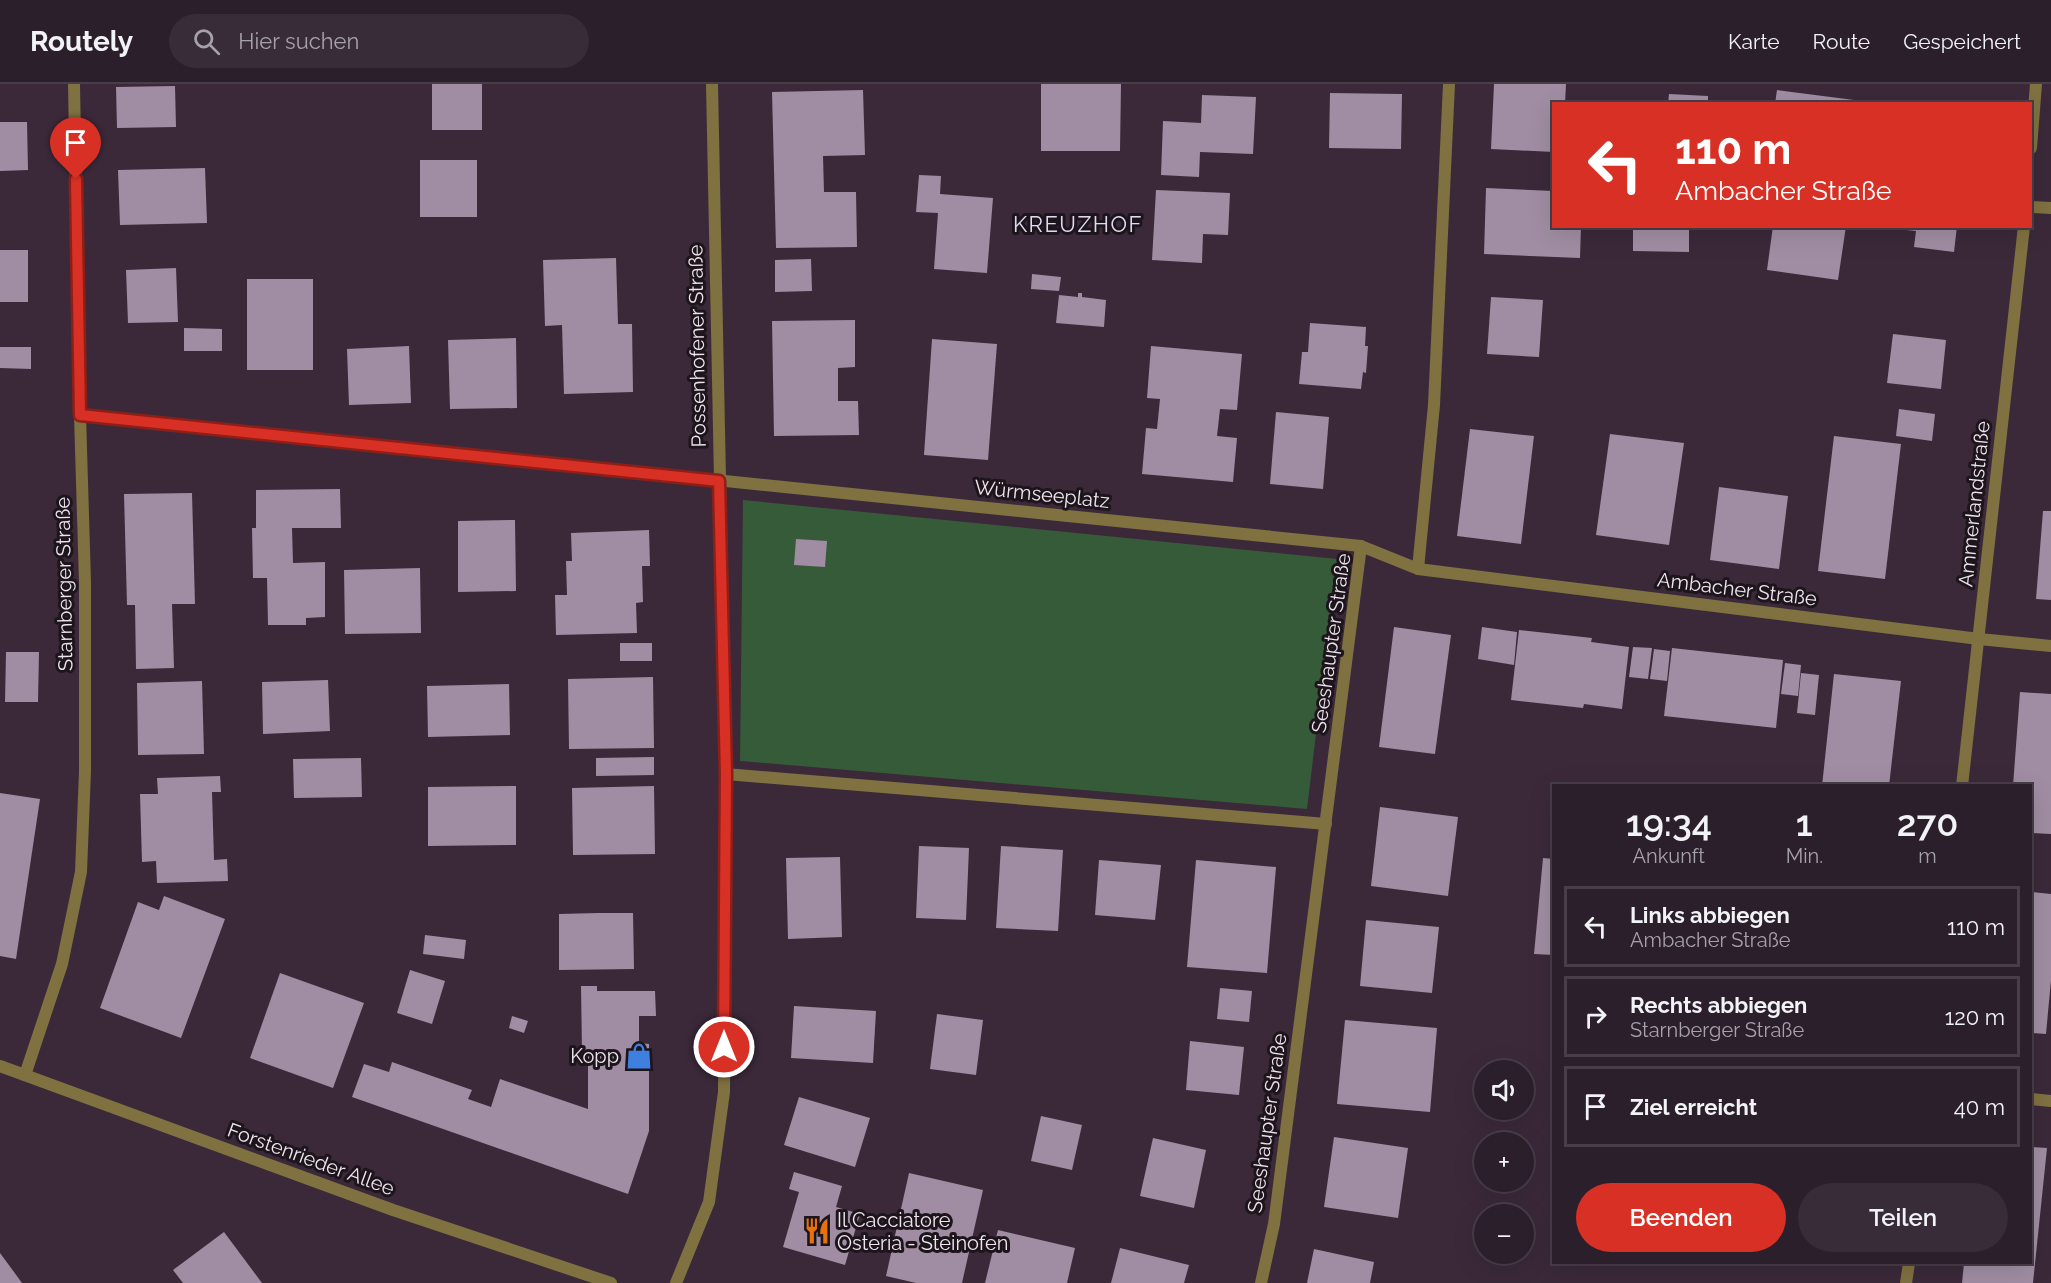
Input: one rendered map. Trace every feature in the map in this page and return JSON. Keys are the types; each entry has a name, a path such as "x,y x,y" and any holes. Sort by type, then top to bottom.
{"street":[{"name":"Starnberger Straße","path":"25,1076 62,964 81,872 86,771 85,582 74,84"},
{"name":"Possenhofener Straße","path":"676,1283 709,1202 724,1092 726,774 712,84"},
{"path":"1418,569 1434,405 1449,84"},
{"path":"2032,135 2036,84"},
{"path":"2032,207 2051,208"},
{"name":"Ammerlandstraße","path":"1962,784 2024,228"},
{"path":"80,415 719,481"},
{"name":"Würmseeplatz","path":"719,481 1361,546"},
{"name":"Seeshaupter Straße","path":"1261,1283 1274,1224 1361,546 1418,569"},
{"name":"Ambacher Straße","path":"1418,569 1978,639 2051,646"},
{"path":"726,774 1326,824"},
{"name":"Forstenrieder Allee","path":"0,1066 393,1210 610,1283"},
{"path":"2032,1099 2051,1101"},
{"path":"1906,1283 1909,1264"}],"green space":[{"path":"743,500 1337,559 1307,809 740,761"}],"building":[{"path":"432,84 482,84 482,130 432,130"},
{"path":"1041,84 1121,84 1120,151 1041,151"},
{"path":"1494,84 1566,84 1565,102 1552,102 1552,152 1491,149"},
{"path":"175,86 176,127 117,128 116,87"},
{"path":"863,90 865,155 823,156 824,192 856,192 857,247 776,248 772,92"},
{"path":"1777,90 1854,100 1854,102 1775,102"},
{"path":"1330,93 1402,94 1401,149 1329,148"},
{"path":"1669,94 1708,96 1708,102 1668,102"},
{"path":"1202,95 1256,97 1253,154 1200,152 1199,177 1161,175 1163,121 1201,123"},
{"path":"0,122 27,122 28,170 0,171"},
{"path":"420,160 477,160 477,217 420,217"},
{"path":"205,168 207,223 120,225 118,170"},
{"path":"919,175 941,176 940,194 993,198 987,273 934,269 938,213 916,212"},
{"path":"1486,188 1552,191 1552,228 1581,228 1580,258 1484,254"},
{"path":"1156,190 1230,193 1228,235 1203,234 1202,263 1152,260"},
{"path":"1633,228 1689,228 1689,252 1633,251"},
{"path":"1773,228 1846,228 1838,280 1767,270"},
{"path":"1888,228 1957,228 1954,252 1914,247 1916,231"},
{"path":"0,250 28,250 28,302 0,302"},
{"path":"616,258 618,324 632,324 633,392 564,394 562,325 545,326 543,260"},
{"path":"811,259 812,291 775,292 775,260"},
{"path":"176,268 178,322 128,323 126,270"},
{"path":"1032,274 1061,277 1059,291 1031,289"},
{"path":"247,279 313,279 313,370 247,370"},
{"path":"1078,293 1082,293 1082,297 1106,300 1104,327 1056,323 1059,295 1078,297"},
{"path":"1491,297 1543,300 1539,357 1487,354"},
{"path":"855,320 855,367 838,368 838,401 858,401 859,435 774,436 772,321"},
{"path":"1310,323 1366,327 1365,346 1368,346 1366,373 1363,372 1361,389 1299,384 1302,352 1308,352"},
{"path":"184,328 222,329 222,351 184,351"},
{"path":"1893,334 1946,340 1941,389 1887,383"},
{"path":"516,338 517,408 450,409 448,340"},
{"path":"932,339 997,344 988,460 924,455"},
{"path":"409,346 411,403 349,405 347,349"},
{"path":"1151,346 1242,354 1237,410 1220,409 1217,436 1237,438 1233,482 1142,474 1146,428 1157,429 1160,399 1147,398"},
{"path":"0,347 31,347 31,369 0,368"},
{"path":"1899,409 1935,414 1932,441 1896,436"},
{"path":"1276,412 1329,417 1323,489 1270,484"},
{"path":"1470,429 1534,436 1521,544 1457,536"},
{"path":"1610,434 1684,443 1669,545 1596,535"},
{"path":"1834,436 1901,444 1885,579 1818,571"},
{"path":"1719,487 1788,496 1779,569 1710,560"},
{"path":"340,489 341,528 292,528 293,563 325,562 325,617 306,618 306,625 268,625 267,578 253,578 252,528 256,528 256,490"},
{"path":"192,493 195,604 172,604 174,668 136,669 135,605 127,605 124,494"},
{"path":"2043,511 2051,511 2051,600 2036,599"},
{"path":"515,520 516,591 458,592 458,521"},
{"path":"649,530 650,566 642,566 643,602 636,603 637,633 556,635 555,595 567,595 566,561 572,561 571,533"},
{"path":"796,539 827,541 825,567 794,565"},
{"path":"420,568 421,633 345,634 344,570"},
{"path":"1394,627 1451,635 1435,754 1379,747"},
{"path":"1482,627 1517,632 1514,665 1478,659"},
{"path":"1519,630 1592,638 1591,642 1629,647 1622,709 1584,704 1583,708 1511,700"},
{"path":"620,643 652,643 652,661 620,661"},
{"path":"1633,647 1652,648 1648,679 1629,677"},
{"path":"1672,648 1783,660 1776,728 1664,716"},
{"path":"1654,649 1670,651 1667,681 1650,679"},
{"path":"6,652 39,652 38,702 5,702"},
{"path":"1785,663 1801,665 1798,696 1781,694"},
{"path":"1801,673 1819,675 1815,715 1797,713"},
{"path":"1834,674 1901,681 1889,784 1822,784"},
{"path":"653,677 654,748 569,749 568,679"},
{"path":"328,680 330,731 263,734 262,682"},
{"path":"202,681 204,754 138,755 137,683"},
{"path":"509,684 510,735 428,737 427,686"},
{"path":"2020,692 2051,694 2051,834 2032,833 2032,784 2013,784"},
{"path":"654,757 654,775 596,776 596,758"},
{"path":"361,758 362,797 294,798 293,759"},
{"path":"220,776 221,792 212,792 214,860 227,859 228,881 157,883 156,861 142,862 140,794 158,794 157,778"},
{"path":"516,786 516,845 428,846 428,787"},
{"path":"654,786 655,854 573,855 572,788"},
{"path":"0,793 40,799 16,959 0,956"},
{"path":"1380,807 1458,817 1448,896 1371,886"},
{"path":"919,846 969,848 966,920 916,918"},
{"path":"1001,846 1063,850 1058,931 996,928"},
{"path":"840,857 842,937 788,939 786,858"},
{"path":"1543,858 1552,859 1552,955 1534,954"},
{"path":"1099,860 1161,865 1155,920 1095,915"},
{"path":"1196,860 1276,867 1267,973 1187,967"},
{"path":"2032,892 2051,894 2051,980 2046,1034 2032,1033"},
{"path":"164,896 225,919 181,1038 100,1008 138,902 159,910"},
{"path":"633,913 634,969 559,970 559,914"},
{"path":"1366,920 1439,927 1432,993 1360,986"},
{"path":"425,935 466,940 464,959 423,954"},
{"path":"410,970 445,981 432,1024 397,1013"},
{"path":"280,973 364,1003 333,1088 250,1058"},
{"path":"581,986 597,986 597,991 655,991 656,1016 639,1016 639,1043 649,1044 649,1131 628,1194 352,1097 364,1064 389,1072 392,1062 472,1090 468,1099 491,1107 500,1079 588,1109 588,1052 582,1052"},
{"path":"1220,988 1252,991 1249,1022 1217,1019"},
{"path":"794,1006 876,1011 873,1063 791,1058"},
{"path":"937,1014 983,1020 976,1075 930,1069"},
{"path":"512,1016 528,1021 524,1033 509,1028"},
{"path":"1345,1020 1437,1028 1430,1112 1337,1104"},
{"path":"1190,1041 1244,1047 1239,1095 1186,1090"},
{"path":"799,1097 870,1118 855,1167 784,1145"},
{"path":"1041,1116 1082,1125 1072,1170 1031,1161"},
{"path":"1334,1137 1408,1148 1398,1218 1324,1207"},
{"path":"1153,1138 1206,1150 1194,1208 1140,1196"},
{"path":"2032,1147 2047,1148 2033,1283 1962,1283 1964,1264 2032,1264"},
{"path":"794,1172 842,1186 836,1207 860,1214 845,1265 783,1247 799,1192 789,1189"},
{"path":"909,1173 983,1190 962,1283 916,1283 886,1276"},
{"path":"998,1230 1075,1248 1067,1283 985,1283"},
{"path":"224,1232 262,1283 183,1283 173,1270"},
{"path":"1120,1248 1189,1265 1184,1283 1111,1283"},
{"path":"1314,1249 1374,1262 1370,1283 1307,1283"},
{"path":"0,1253 14,1272 22,1283 0,1283"}],"place":[{"name":"Kopp","path":"639,1056"},
{"name":"Il Cacciatore Osteria - Steinofen","path":"817,1231"}],"district":[{"name":"KREUZHOF","path":"1078,224"}],"route":[{"path":"76,179 80,415 719,481 726,774 724,1047"}]}
